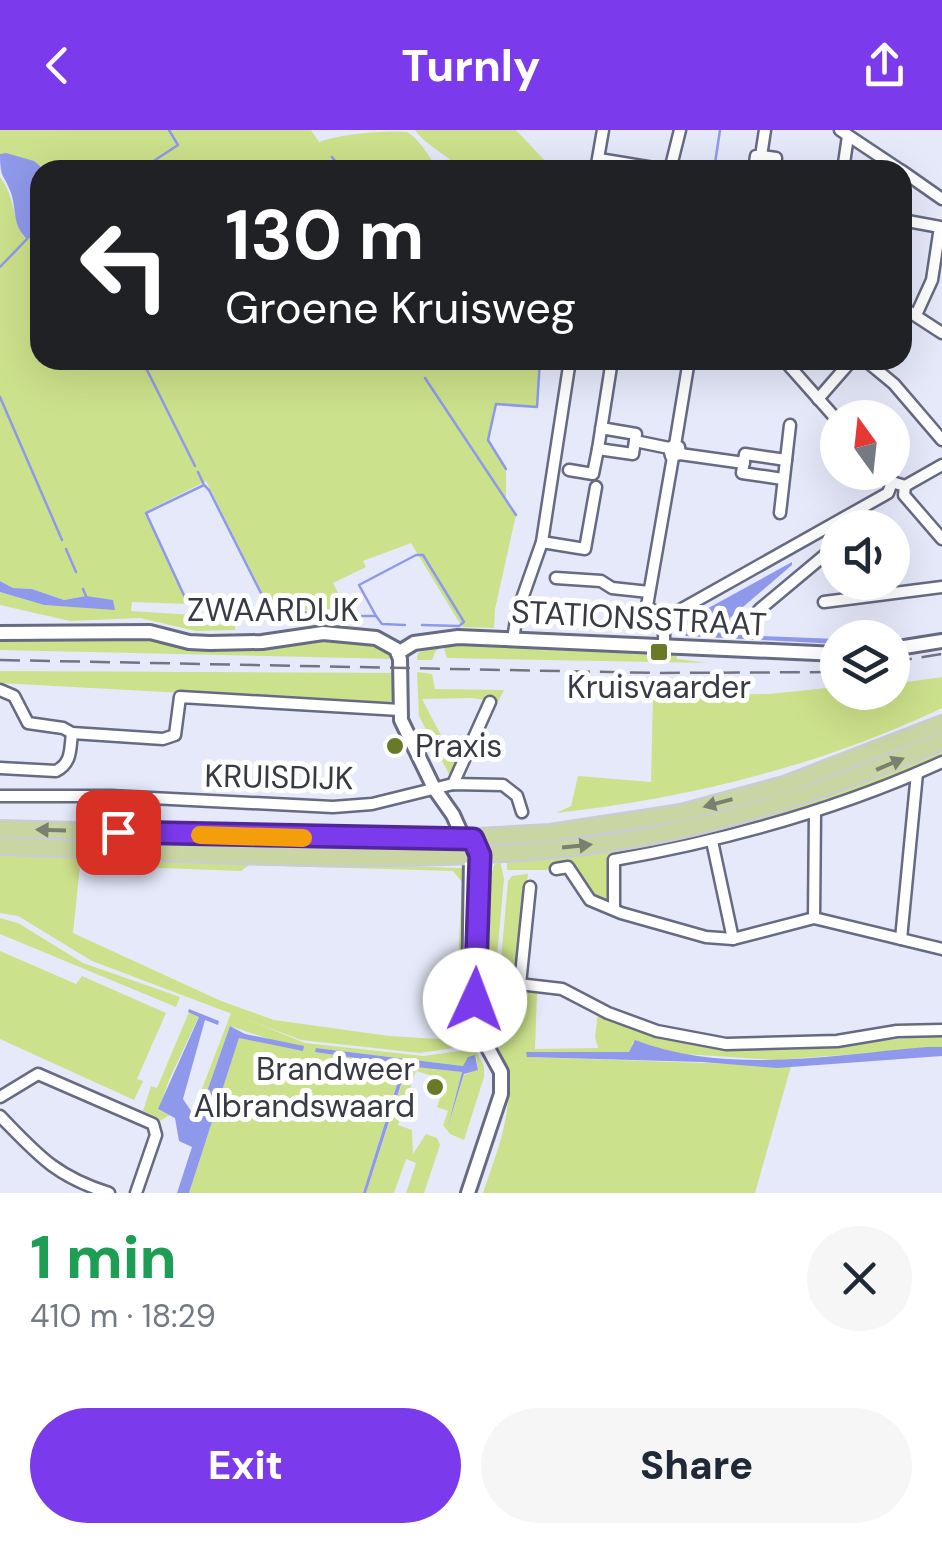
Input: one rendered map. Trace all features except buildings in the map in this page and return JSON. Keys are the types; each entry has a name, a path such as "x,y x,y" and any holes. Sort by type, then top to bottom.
{"main road":[{"path":"0,828 472,847 681,812 784,785 942,724"},
{"path":"0,846 328,856 595,844 734,815 856,778 942,742"}],"street":[{"path":"599,160 603,130"},
{"path":"671,160 680,130"},
{"path":"761,156 765,130"},
{"path":"843,160 844,133"},
{"path":"844,133 884,160"},
{"path":"755,160 756,156 776,160"},
{"path":"912,179 942,199"},
{"path":"916,315 939,261 942,212"},
{"path":"912,222 940,227"},
{"path":"912,313 942,333"},
{"path":"513,640 542,542 568,370"},
{"path":"569,470 593,474 611,370"},
{"path":"664,619 647,606 687,370"},
{"path":"793,370 818,399 843,370"},
{"path":"877,370 942,440"},
{"path":"780,513 790,425"},
{"path":"598,449 633,454 636,434 601,428"},
{"path":"635,441 744,464"},
{"path":"782,479 742,473 745,454 786,460"},
{"path":"910,487 942,465"},
{"path":"542,542 585,549 596,487"},
{"path":"664,619 798,545 877,490"},
{"path":"905,490 942,538"},
{"path":"798,545 811,566"},
{"path":"758,610 820,559"},
{"path":"556,578 601,581 612,588 649,592"},
{"path":"824,602 942,587"},
{"path":"664,619 664,647"},
{"name":"ZWAARDIJK","path":"0,632 150,632 210,643 262,642 323,634 376,638 395,650 401,720 434,788 472,847"},
{"name":"STATIONSSTRAAT","path":"395,650 438,638 820,653"},
{"path":"910,646 942,642"},
{"path":"0,690 14,696 28,723 64,728 72,733 171,739 175,735 180,697 400,710"},
{"path":"452,784 490,702"},
{"path":"0,768 63,767 69,760 72,733"},
{"path":"614,908 614,860 712,841 815,812 942,762"},
{"path":"901,938 917,773"},
{"name":"KRUISDIJK","path":"0,796 111,796 332,807 372,804 452,784 503,785 517,796 522,812"},
{"path":"814,918 815,812"},
{"path":"712,841 733,939"},
{"path":"468,1193 501,1094 501,1072 471,1012 472,847"},
{"path":"556,869 568,866 584,895 706,937 733,939 814,918 942,950"},
{"path":"520,984 530,887"},
{"path":"472,978 562,989 608,1014 657,1031 726,1044 837,1041 898,1031 942,1030"},
{"path":"0,1098 38,1074 155,1127 136,1193"},
{"path":"0,1116 48,1166 81,1184 109,1193"}],"green space":[{"path":"0,130 311,130 319,142 363,133 407,132 432,160 30,160 0,154"},
{"path":"415,130 516,130 544,160 450,160"},
{"path":"0,177 23,236 30,236 30,370 539,370 537,407 496,404 488,440 506,469 506,499 516,515 494,628 462,627 411,543 363,561 366,567 333,583 352,612 270,608 206,481 145,512 188,604 132,602 131,611 194,615 198,625 235,624 235,630 196,631 140,618 70,621 0,605 0,592 44,605 115,609 86,596 64,600 32,589 13,588 0,581"},
{"path":"144,635 188,646 272,647 314,639 385,645 396,659 0,650 0,638"},
{"path":"450,642 677,652 677,659 708,663 447,658 443,645 432,660 417,660 418,653"},
{"path":"0,671 398,673 397,699 384,704 0,683"},
{"path":"417,672 432,674 435,689 504,690 498,702 422,699 457,766 451,778 419,716"},
{"path":"942,677 942,708 849,747 754,777 656,798 556,813 571,806 578,776 651,782 653,696 769,694 820,689 820,710 910,710 910,682"},
{"path":"942,747 942,758 881,786 755,827 611,857 607,902 594,898 571,863 546,870 507,870 507,859 632,847"},
{"path":"0,853 461,868 466,876 466,1000 456,999 462,882 453,871 249,865 241,871 80,865 73,933 221,1001 274,1020 389,1036 472,1041 474,1045 420,1053 301,1040 92,961 18,916 0,913"},
{"path":"500,861 504,879 495,977 483,970 491,876 494,865"},
{"path":"528,874 515,972 500,971 508,881 512,876"},
{"path":"0,918 18,923 83,963 180,997 176,1007 0,934"},
{"path":"0,951 76,984 82,976 166,1013 137,1079 143,1081 134,1100 0,1039"},
{"path":"502,986 537,992 535,1049 598,1048 598,1013 679,1039 733,1048 788,1050 942,1036 942,1047 777,1060 669,1053 633,1042 630,1052 527,1052 528,1057 791,1066 755,1193 483,1193 503,1132 508,1084 504,1060 480,1002 496,997"},
{"path":"189,1012 199,1016 159,1110 170,1115 158,1122 157,1117 143,1111 151,1086 157,1088"},
{"path":"231,1013 305,1043 423,1056 475,1049 484,1066 484,1077 464,1140 450,1134 443,1125 448,1111 437,1107 446,1080 416,1071 398,1125 412,1130 413,1154 426,1134 437,1138 440,1145 424,1193 406,1193 416,1163 406,1159 394,1193 366,1193 408,1065 462,1072 448,1126 464,1075 478,1069 476,1056 463,1066 316,1048 316,1052 403,1064 363,1193 189,1193 239,1038 302,1050 230,1026 197,1120 190,1111 195,1107"}],"water":[{"path":"0,154 30,160 30,238 19,228"},
{"path":"792,562 730,618 731,630 737,635 820,638 820,643 686,636 681,631 683,622"},
{"path":"0,581 13,588 32,589 64,600 86,596 113,600 115,610 44,605 0,592"},
{"path":"189,1009 219,1021 218,1025 205,1020 183,1099 197,1120 230,1026 245,1034 304,1046 303,1051 239,1038 189,1193 177,1193 192,1147 179,1141 175,1118 158,1109 199,1017"},
{"path":"635,1040 670,1051 742,1060 817,1058 927,1047 942,1047 942,1056 777,1068 527,1057 526,1052 629,1052"},
{"path":"316,1048 463,1066 468,1057 475,1055 478,1070 464,1074 448,1126 462,1072 407,1066 363,1193 403,1065 315,1052"}],"waterway":[{"path":"155,160 178,145 169,130"},
{"path":"716,160 720,130"},
{"path":"0,267 27,239"},
{"path":"147,370 195,466"},
{"path":"506,469 488,440 496,404 537,407 539,370"},
{"path":"425,378 516,515"},
{"path":"0,397 62,540"},
{"path":"188,604 146,513 204,485 198,472"},
{"path":"204,485 270,611 316,613"},
{"path":"66,549 76,572"},
{"path":"376,616 359,585 423,555 464,622 459,626 422,625"},
{"path":"83,589 86,596"},
{"path":"328,614 349,615"},
{"path":"362,616 376,616 382,624 405,625"}],"railway":[{"path":"910,659 942,654"},
{"path":"0,660 657,673 820,672"}],"slow traffic":[{"path":"200,835 303,838"}],"place":[{"name":"Kruisvaarder","path":"659,652"},
{"name":"Praxis","path":"395,746"},
{"name":"Brandweer Albrandswaard","path":"435,1087"}],"route":[{"path":"118,832 473,839 480,855 475,1000"}]}
